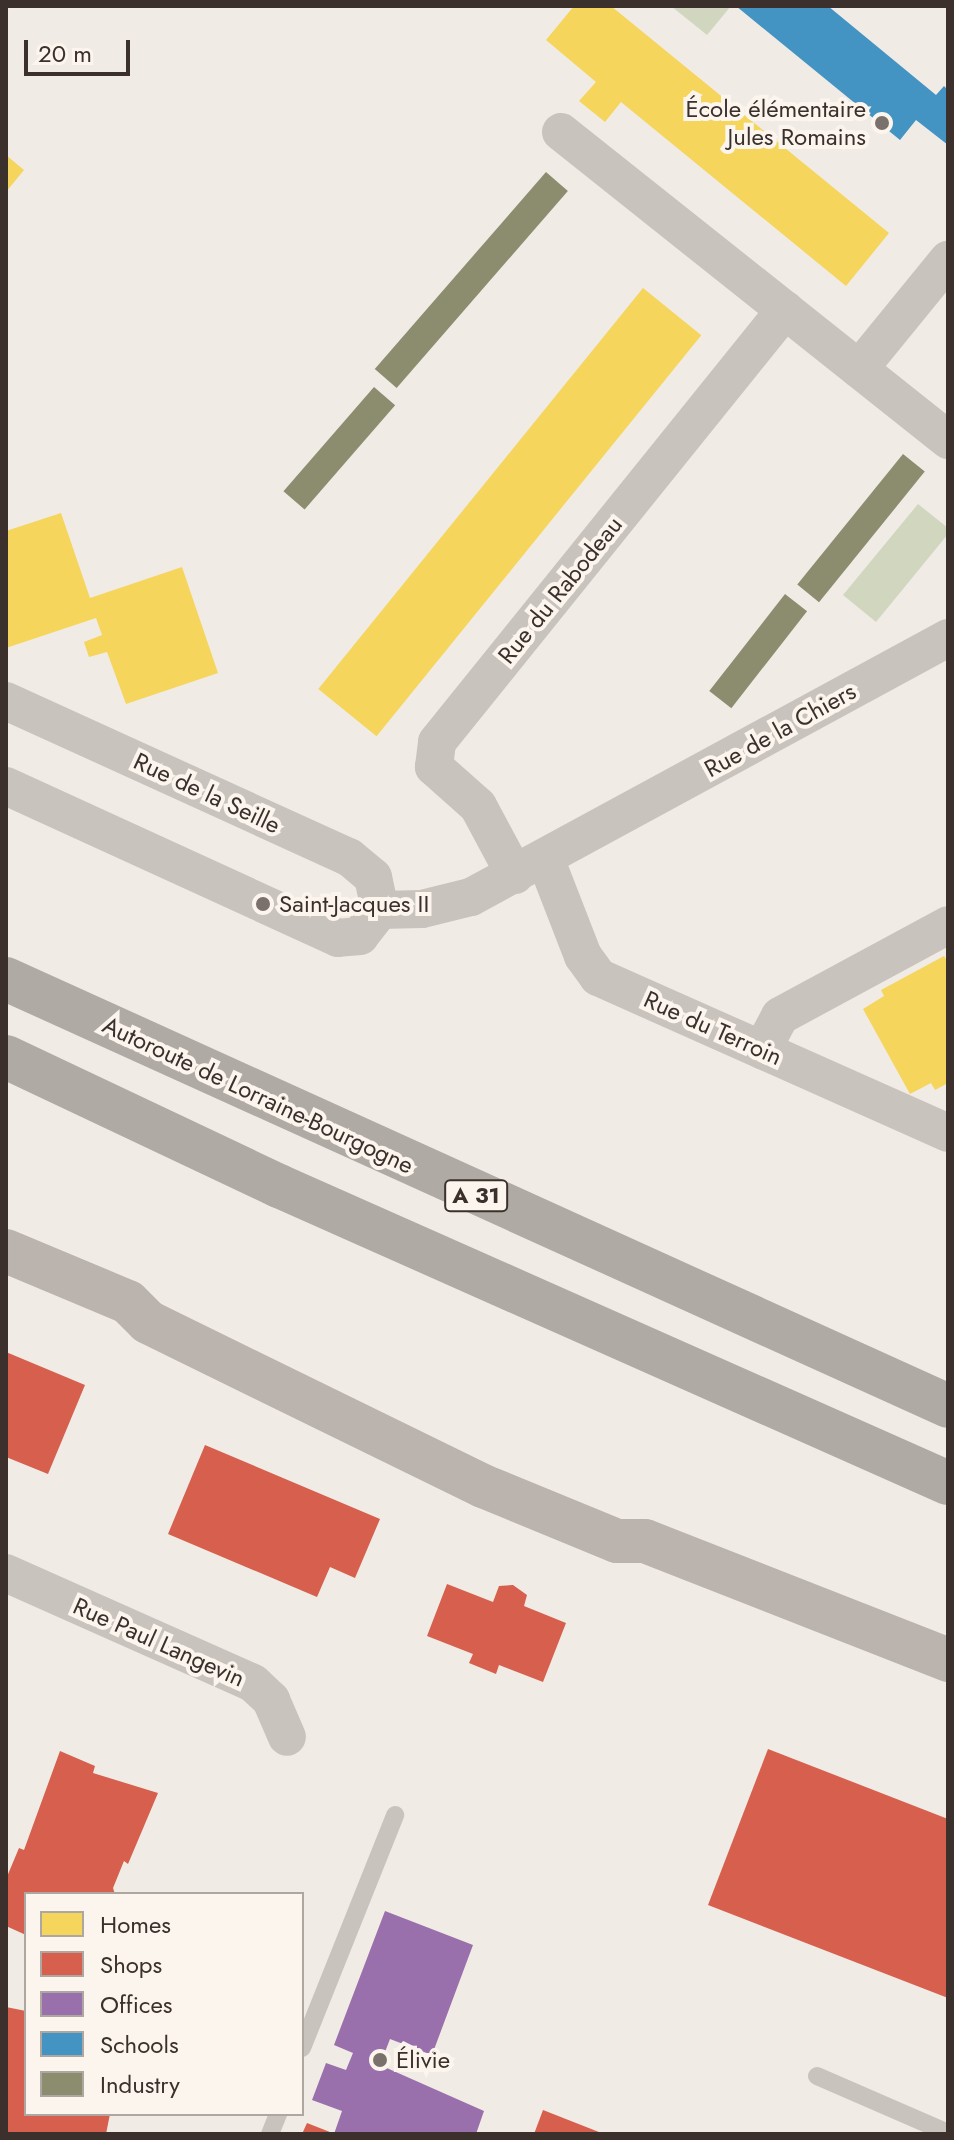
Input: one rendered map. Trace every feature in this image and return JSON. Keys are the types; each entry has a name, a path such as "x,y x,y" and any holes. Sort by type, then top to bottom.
{"highway":[{"name":"Autoroute de Lorraine-Bourgogne","path":"6,979 948,1406"},
{"path":"6,1057 279,1186 948,1483"}],"main road":[{"path":"6,1251 128,1302 148,1322 344,1422 617,1541 645,1541 948,1660"},
{"path":"6,1280 125,1324 148,1322"},
{"path":"617,1541 636,1562 948,1691"}],"street":[{"path":"561,132 948,440"},
{"path":"859,369 948,260"},
{"name":"Rue du Rabodeau","path":"530,867 478,806 434,767 437,742 785,310"},
{"name":"Rue de la Chiers","path":"530,867 948,638"},
{"name":"Rue de la Seille","path":"6,701 349,857 373,877 380,910"},
{"path":"6,786 338,938 360,936 380,910 446,905 530,867"},
{"name":"Rue du Terroin","path":"530,867 598,977 948,1133"},
{"path":"762,1050 780,1016 948,925"},
{"name":"Rue Paul Langevin","path":"6,1573 253,1683 271,1700 287,1737"}],"lane":[{"path":"304,2043 395,1815"},
{"path":"817,2076 948,2133"}],"green space":[{"path":"671,6 731,6 707,35"},
{"path":"918,504 948,528 948,534 876,622 843,595"}],"building: Homes":[{"path":"574,6 611,6 889,233 846,286 621,102 605,122 579,101 596,82 546,40"},
{"path":"6,155 24,170 6,192"},
{"path":"643,288 701,335 377,736 318,689"},
{"path":"61,513 90,598 182,567 218,673 126,704 107,652 89,657 84,642 102,635 96,618 6,648 6,531"},
{"path":"944,956 948,962 948,1083 935,1090 931,1083 910,1094 863,1009 884,996 881,990"}],"building: Shops":[{"path":"6,1352 85,1385 48,1474 6,1457"},
{"path":"205,1445 380,1519 355,1578 330,1567 317,1597 168,1534"},
{"path":"447,1584 493,1602 499,1586 513,1585 527,1595 524,1606 566,1623 543,1682 499,1665 496,1674 469,1663 473,1654 427,1636"},
{"path":"768,1749 948,1819 948,1998 708,1905"},
{"path":"60,1751 95,1766 93,1773 158,1793 128,1864 124,1861 113,1888 114,1892 24,1892 24,1934 6,1926 6,1879 19,1848 24,1850"},
{"path":"6,2007 24,2011 24,2116 110,2116 106,2134 6,2134"},
{"path":"543,2110 604,2134 534,2134"},
{"path":"307,2123 335,2134 302,2134"}],"building: Offices":[{"path":"385,1911 473,1945 432,2055 390,2039 380,2065 484,2111 476,2134 334,2134 342,2111 312,2100 326,2063 346,2070 353,2053 334,2045"}],"building: Schools":[{"path":"736,6 828,6 936,95 944,86 948,90 948,145 916,120 900,140"}],"building: Industry":[{"path":"546,172 568,191 397,388 375,369"},
{"path":"374,387 395,405 305,510 283,491"},
{"path":"903,454 925,472 819,602 797,585"},
{"path":"785,594 807,611 731,708 709,691"}],"place":[{"name":"École élémentaire Jules Romains","path":"882,123"},
{"name":"Saint-Jacques II","path":"263,904"},
{"name":"Élivie","path":"380,2060"}]}
